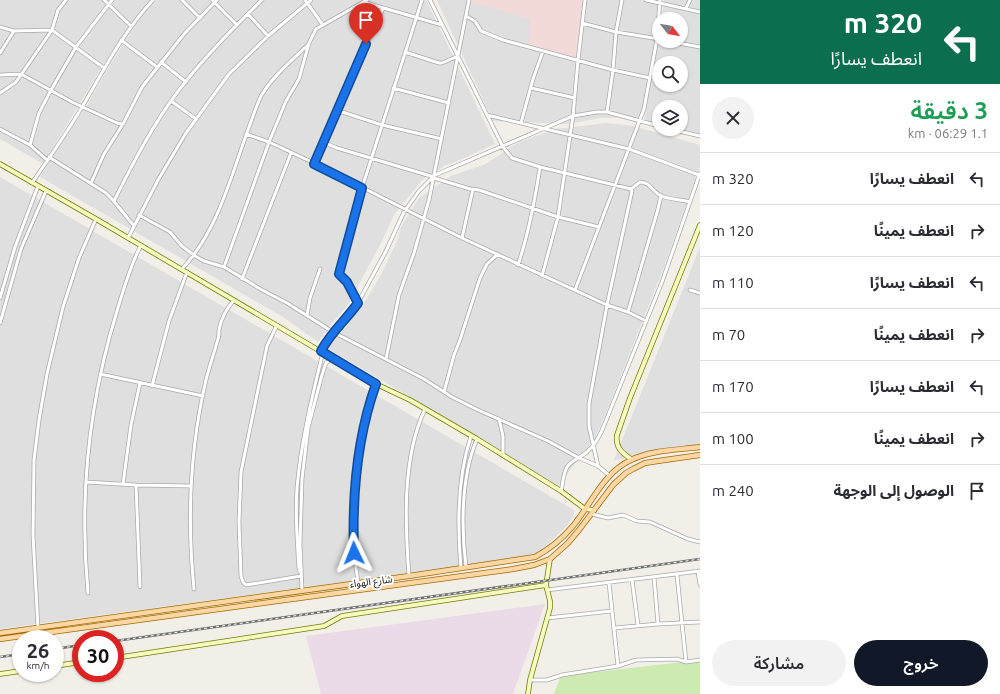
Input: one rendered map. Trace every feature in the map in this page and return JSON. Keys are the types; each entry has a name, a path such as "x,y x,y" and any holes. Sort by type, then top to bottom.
{"main road":[{"name":"شارع الهواء","path":"0,633 535,557 550,548 573,526 610,476 631,459 655,453 700,447"},
{"name":"شارع الهواء","path":"0,639 513,570 534,565 550,559 568,543 618,479 633,469 658,461 700,455"}],"street":[{"path":"0,93 16,82 52,30 58,10 66,0"},
{"path":"104,0 131,26"},
{"path":"30,145 39,113 51,90 76,47 112,0"},
{"path":"32,183 82,107 121,40 153,0"},
{"path":"182,0 200,18"},
{"path":"114,201 148,137 171,101 224,38 262,0"},
{"path":"128,238 139,215 186,133 229,74 306,1 311,0"},
{"path":"224,267 269,142 286,101 299,79 309,43 316,29 367,0"},
{"path":"358,303 347,282 339,274 362,188 422,0"},
{"path":"430,0 503,147 512,158 540,167 631,189"},
{"path":"386,359 400,294 425,219 442,139 468,0"},
{"path":"542,276 558,217 573,116 582,23 586,0"},
{"path":"607,112 613,70 616,32 622,0"},
{"path":"646,0 659,1 700,12"},
{"path":"686,8 690,0"},
{"path":"91,183 104,154 123,124 142,87 161,62 214,1 237,25"},
{"path":"306,1 323,26"},
{"path":"659,1 659,12"},
{"path":"363,2 443,25"},
{"path":"314,164 336,110 383,8"},
{"path":"248,14 268,36"},
{"path":"466,16 474,20 478,24 481,31 503,40 613,70 650,78"},
{"path":"582,23 616,32 652,38"},
{"path":"0,27 14,31 52,30 104,68"},
{"path":"0,53 14,31"},
{"path":"121,40 157,67"},
{"path":"182,269 195,256 220,207 261,97 269,84 280,71 309,43"},
{"path":"688,45 700,47"},
{"path":"575,290 640,122 646,102 656,48"},
{"path":"521,123 543,50"},
{"path":"405,52 438,63 442,63 458,56"},
{"path":"161,62 186,82"},
{"path":"0,75 21,74 82,107 117,123 123,124"},
{"path":"393,88 449,103"},
{"path":"531,88 575,98"},
{"path":"171,101 196,119"},
{"path":"336,110 382,125 442,139"},
{"path":"301,575 299,568 297,534 297,490 300,462 311,400 322,352 333,332 358,303 386,252 405,210 419,191 434,176 573,116 607,112 652,125"},
{"path":"487,114 629,149 700,174 662,282 605,424 600,435 592,446 567,467 561,491"},
{"path":"0,129 30,145 48,159 106,193 134,226"},
{"path":"688,133 700,136"},
{"path":"246,134 269,142 518,265 646,321"},
{"path":"323,142 338,148 479,190 558,217 599,227"},
{"path":"242,279 291,153"},
{"path":"0,164 141,245 376,384 425,409 477,439 561,491 585,509 608,518 623,515 637,521 650,522 688,539 700,542"},
{"path":"518,265 534,208 540,167"},
{"path":"631,189 640,182 644,182 661,195 690,202"},
{"path":"0,298 15,247 38,186"},
{"path":"462,238 473,189"},
{"path":"598,466 592,446 589,426 589,404 632,192 631,189"},
{"path":"0,323 21,249 46,191"},
{"path":"628,312 661,195"},
{"path":"139,215 170,232 182,246 204,261 224,267 242,279 307,315 333,332 424,378 444,392 471,407 548,441 579,458 598,466 610,476"},
{"path":"38,628 33,528 34,460 39,420 47,374 63,307 79,258 96,219"},
{"path":"631,459 620,450 616,439 617,435 630,398 700,225"},
{"path":"88,593 85,545 86,482 90,430 100,374 112,328 128,276 141,245"},
{"path":"444,392 454,355 480,278 487,264 498,254"},
{"path":"307,315 310,298 320,269"},
{"path":"152,386 167,327 187,272"},
{"path":"690,290 700,294"},
{"path":"194,589 190,538 191,486 196,434 203,396 220,328 227,307 234,300"},
{"path":"277,325 267,346 241,472 239,522 241,576 246,585 301,575"},
{"path":"302,590 300,543 301,501 308,428 326,363 333,358"},
{"path":"100,374 203,396"},
{"path":"123,484 131,425 140,383"},
{"path":"358,582 354,538 355,489 363,436 371,398 376,384"},
{"path":"409,576 406,527 408,485 415,438 425,409"},
{"path":"499,419 503,436 503,455"},
{"path":"464,567 459,528 461,487 471,436"},
{"path":"464,567 464,500 470,461 477,439"},
{"path":"86,482 191,486"},
{"path":"136,485 140,587"},
{"path":"528,694 530,680 550,604 547,588 550,559"},
{"path":"124,657 324,626 342,616 547,588 609,583 699,571 700,585"},
{"path":"677,574 686,662"},
{"path":"654,577 658,624"},
{"path":"632,580 638,626"},
{"path":"609,583 618,666"},
{"path":"547,618 612,611"},
{"path":"614,628 700,622"},
{"path":"530,680 547,680 562,674 618,666 636,660 677,659 686,662 700,660"},
{"path":"0,674 12,672"}],"shaded area":[{"path":"0,0 152,0 131,23 99,72 43,164 0,139"},
{"path":"157,0 426,0 495,144 444,166 422,180 394,215 348,305 331,324 318,342 283,317 40,177 87,105 141,15"},
{"path":"437,0 659,0 658,12 652,12 652,48 655,48 653,56 652,56 652,64 643,117 601,118 567,124 493,121"},
{"path":"465,0 586,0 578,60 529,47 530,19"},
{"path":"664,0 700,0 700,136 688,133 688,100 652,100 652,123 644,121 652,78 652,92 688,92 688,56 656,56 658,48 688,48 688,12 662,12"},
{"path":"606,123 633,126 652,131 652,136 668,136 700,145 700,166 664,267 604,418 595,438 558,486 327,348 361,308 382,273 398,239 401,227 419,198 451,176 486,164 519,142 556,129"},
{"path":"0,177 574,510 574,515 567,526 545,547 536,553 527,556 0,629"},
{"path":"700,247 700,448 614,460"},
{"path":"545,604 513,694 321,694 306,636"}],"green space":[{"path":"700,660 700,694 554,694 561,676"}],"railway":[{"path":"124,640 700,559"},
{"path":"64,648 72,646"},
{"path":"0,657 12,655"}],"route":[{"path":"354,553 355,489 358,464 371,398 376,384 321,351 330,335 358,303 347,282 339,274 339,270 362,188 314,164 346,86 366,44"}]}
